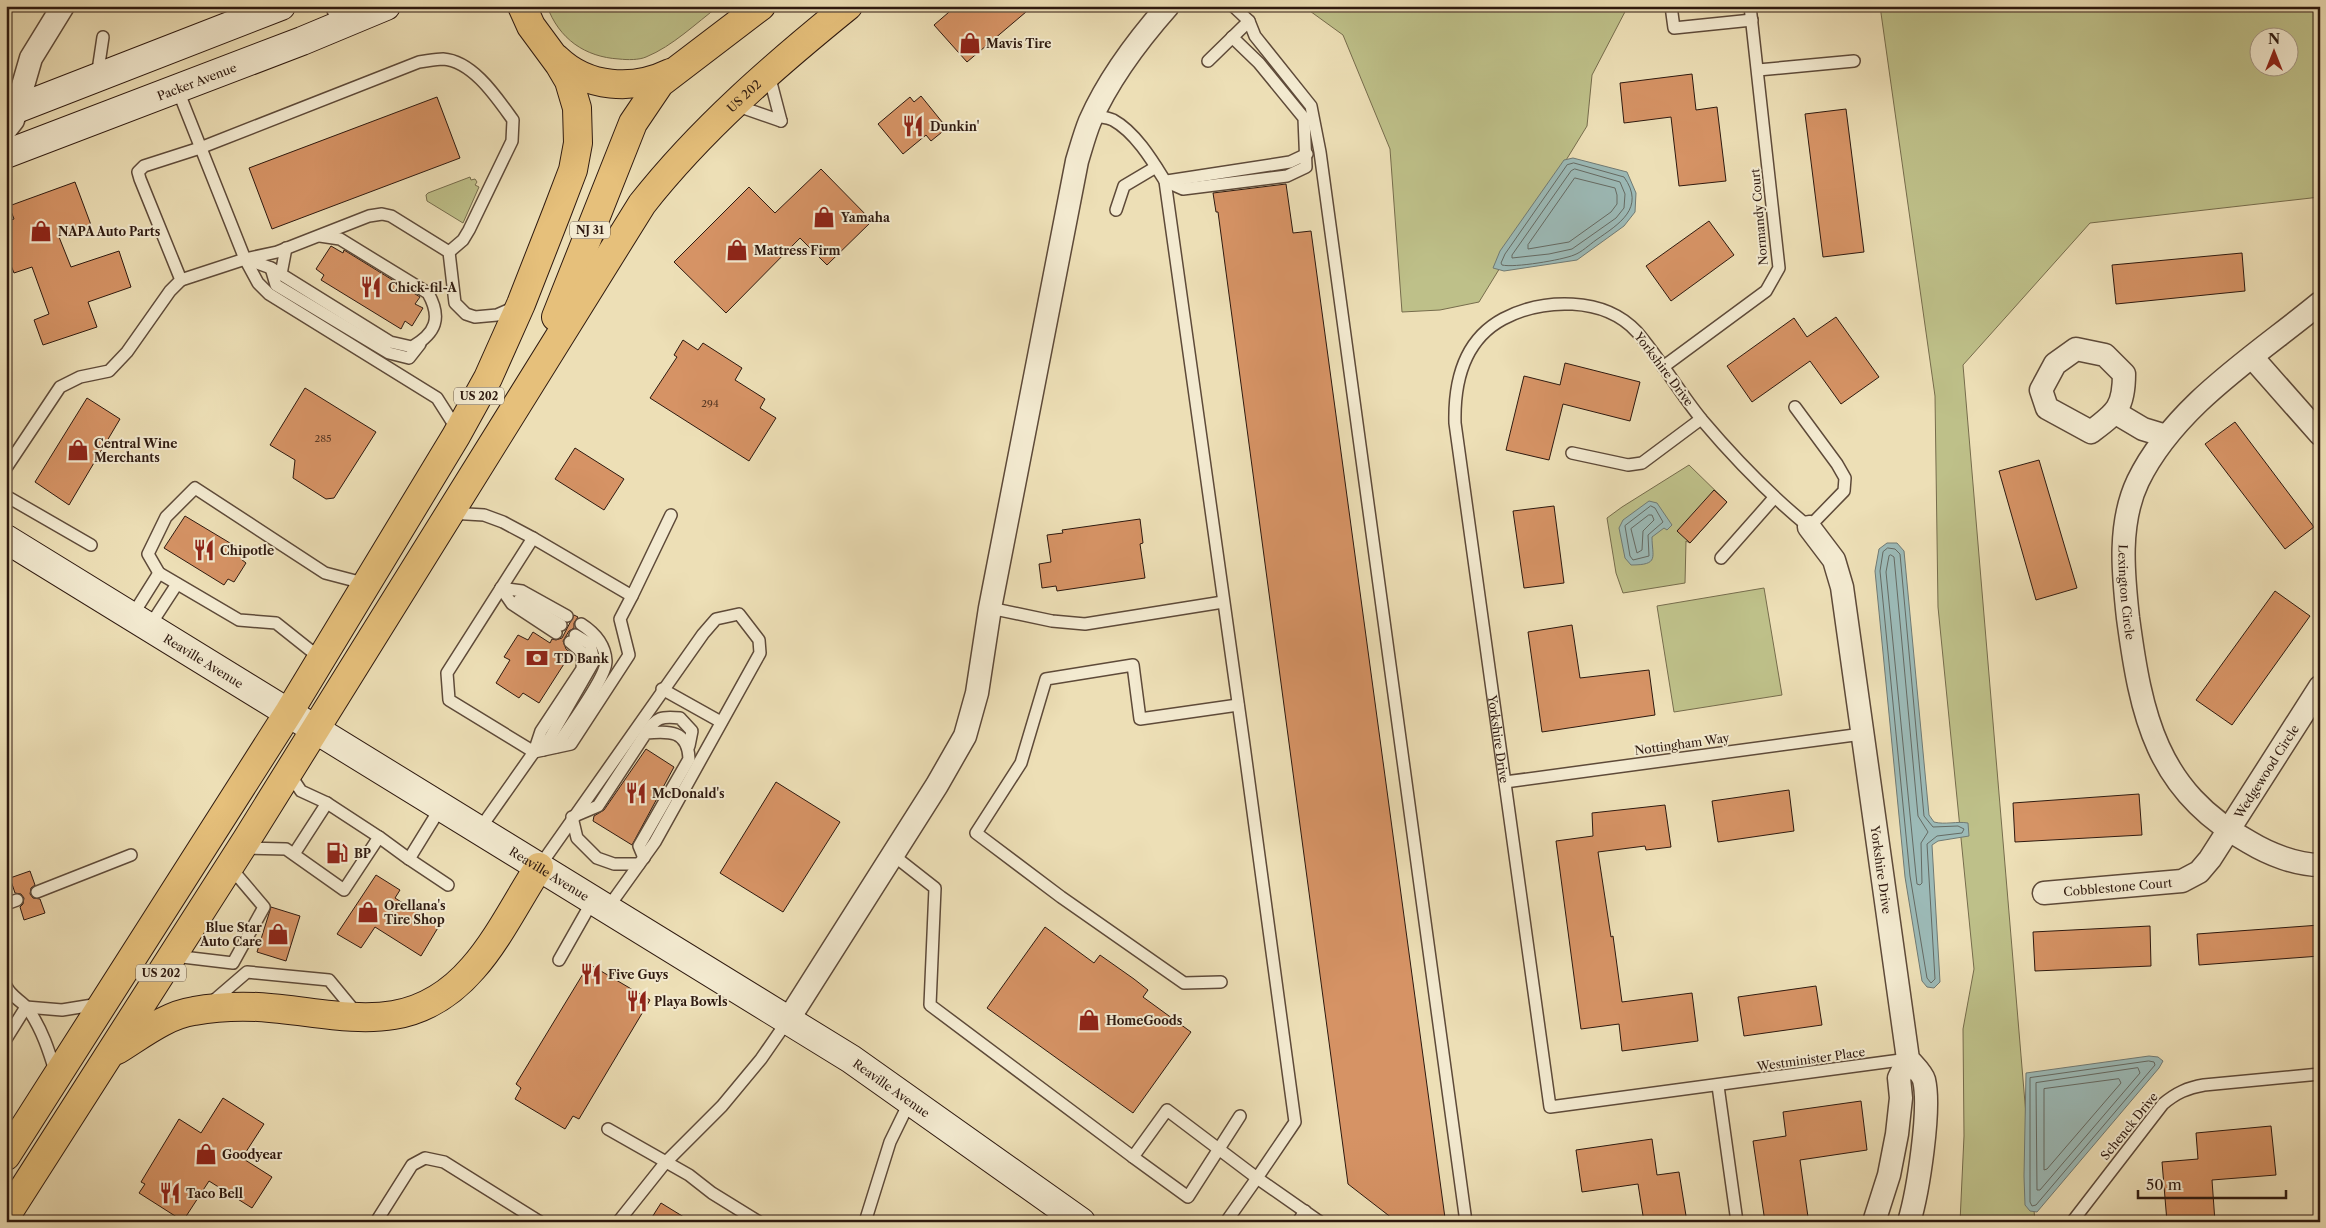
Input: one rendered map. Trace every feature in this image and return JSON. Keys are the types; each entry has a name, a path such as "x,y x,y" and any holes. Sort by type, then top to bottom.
{"highway":[{"name":"NJ 31","path":"515,407 558,313 633,123 660,82 761,6"},
{"name":"US 202","path":"6,1216 235,857 642,204 678,160 733,105 769,72 848,6"},
{"name":"US 202","path":"6,1156 289,712 320,658 459,432 488,378 521,304 576,157 578,127 575,99 565,73 526,16"},
{"path":"550,52 576,73 590,79 620,84 633,84 658,78 682,65"},
{"path":"109,1055 158,1024 191,1011 224,1007 258,1007 361,1019 394,1016 425,1006 450,989 473,969 539,867"}],"street":[{"path":"10,116 31,58 63,6"},
{"path":"10,116 96,79 281,6"},
{"name":"Packer Avenue","path":"6,154 177,88 341,15 386,6"},
{"path":"506,6 526,16"},
{"path":"788,1020 893,855 965,736 977,693 990,608 1077,161 1093,115 1123,62 1168,6"},
{"name":"Lexington Circle","path":"2320,303 2185,414 2166,436 2137,482 2128,509 2124,539 2124,568 2134,660 2147,721 2158,751 2191,800 2228,831 2260,849 2287,859 2320,865"},
{"path":"2252,357 2320,434"},
{"path":"2116,413 2143,429 2166,436"},
{"name":"Yorkshire Drive","path":"1810,527 1826,547 1838,571 1908,1058 1924,1079 1926,1103 1919,1173 1908,1222"},
{"name":"Reaville Avenue","path":"6,539 851,1059 1081,1222"},
{"name":"Wedgewood Circle","path":"2228,831 2320,687"},
{"name":"Cobblestone Court","path":"2044,893 2182,881 2199,872 2228,831"},
{"name":"Yorkshire Drive","path":"1874,1222 1889,1175 1900,1107 1899,1078 1908,1058"}],"lane":[{"path":"1233,6 1249,21 1255,36 1311,106 1320,152 1466,1222"},
{"path":"1671,6 1674,28 1752,20"},
{"name":"Normandy Court","path":"1663,367 1766,291 1779,268 1750,6"},
{"path":"1208,60 1249,21"},
{"path":"96,79 103,36"},
{"path":"1165,181 1290,162 1306,154 1304,118 1259,63 1232,37"},
{"path":"181,280 138,172 144,166 200,148 419,62 444,59 462,64 481,81 513,120 512,141 469,230 463,240 449,252"},
{"path":"1758,70 1854,60"},
{"path":"733,105 781,121 769,72"},
{"path":"177,88 245,259 258,282 270,294 438,398 459,432"},
{"path":"1093,115 1112,120 1129,133 1165,181 1208,479 1223,602 1295,1122 1226,1222"},
{"path":"1116,210 1124,186 1156,167"},
{"path":"6,468 60,387 80,377 108,371 127,352 170,291 181,280 286,248 369,216 382,214 391,216 449,252"},
{"path":"286,248 276,271 276,285 389,353 409,358 421,342 426,339 436,320 435,305 428,293 340,240 318,236"},
{"path":"449,252 455,303 466,314 475,317 498,315 521,304"},
{"path":"245,259 276,271"},
{"name":"Yorkshire Drive","path":"1550,1107 1455,423 1455,397 1459,376 1468,355 1482,336 1500,321 1519,310 1572,303 1596,308 1621,319 1636,332 1701,419 1774,498 1810,527"},
{"path":"1795,407 1837,464 1845,478 1844,491 1810,527"},
{"path":"1572,453 1628,465 1642,463 1701,419"},
{"path":"320,658 276,623 239,620 159,573 148,554 166,517 195,488 325,573 367,584"},
{"path":"6,496 91,545"},
{"path":"1721,558 1774,498"},
{"path":"449,512 484,515 503,522 632,596"},
{"path":"533,538 447,673 448,700 538,751 571,744 629,655 620,619 671,515"},
{"path":"141,621 159,573"},
{"path":"141,621 177,584"},
{"path":"501,588 522,591 562,625 512,604 501,588"},
{"path":"990,608 1052,621 1085,624 1223,602"},
{"path":"539,867 572,817 703,634 716,619 739,614 759,640 760,653 655,842 641,861 600,904 559,960"},
{"path":"556,747 597,684 606,663 602,644 591,630 581,624"},
{"path":"479,830 538,751 541,731 582,669 583,653 572,638"},
{"path":"1221,982 1184,983 1062,897 976,833 1021,763 1046,679 1133,665 1140,719 1238,705"},
{"path":"662,690 721,722"},
{"path":"572,817 598,806 653,721 666,717 680,718 692,731 689,758 639,846 641,861"},
{"path":"646,732 667,732 680,736 689,746"},
{"name":"Nottingham Way","path":"1505,782 1862,734"},
{"path":"288,772 301,791 328,803 448,886"},
{"path":"294,854 328,803"},
{"path":"409,859 442,806"},
{"path":"572,817 577,838 597,858 614,864 641,861"},
{"path":"233,963 264,906 235,857 286,849 344,890 379,838"},
{"path":"38,892 131,855"},
{"path":"893,855 935,888 930,1005 1188,1197 1240,1116"},
{"path":"172,956 233,963 247,972 329,980 361,1019"},
{"path":"204,1010 247,972"},
{"path":"6,986 13,996 26,1007 38,1026 57,1076"},
{"path":"26,1007 62,1010 104,1003"},
{"path":"6,1039 26,1007"},
{"path":"618,1222 665,1163 722,1106 761,1058 788,1020"},
{"name":"Westminister Place","path":"1550,1107 1718,1086 1908,1058"},
{"name":"Schenck Drive","path":"2072,1222 2163,1104 2175,1094 2187,1088 2204,1085 2320,1074"},
{"path":"1718,1086 1736,1222"},
{"path":"865,1222 890,1142 910,1101"},
{"path":"1133,1157 1167,1110 1257,1178 1320,1222"},
{"path":"608,1129 689,1175 712,1193 759,1222"},
{"path":"376,1222 412,1165 425,1158 444,1162 540,1222"},
{"path":"1298,1222 1305,1211"}],"green space":[{"path":"547,6 719,6 666,47 646,57 630,60 607,58 584,50 566,37 552,18"},
{"path":"1303,6 1628,6 1592,75 1587,126 1479,302 1440,310 1402,312 1390,149 1343,35"},
{"path":"1880,6 2320,6 2320,197 2090,223 1963,365 2035,1222 1960,1222 1964,1136 1963,1029 1974,969 1938,607 1935,396"},
{"path":"470,177 471,180 475,179 477,182 475,185 479,187 463,223 427,201 426,195 428,193"},
{"path":"1689,465 1727,502 1690,543 1686,541 1685,583 1623,593 1616,573 1607,518"},
{"path":"1764,588 1782,695 1674,712 1657,606"}],"water":[{"path":"1573,158 1627,172 1636,193 1635,212 1624,226 1577,260 1504,271 1493,268 1500,251 1564,160"},
{"path":"1649,501 1657,503 1672,525 1667,530 1664,528 1652,537 1653,555 1650,561 1640,565 1631,565 1625,558 1619,528 1623,520"},
{"path":"1887,543 1897,543 1904,551 1929,815 1934,822 1968,823 1969,836 1938,841 1932,845 1940,982 1934,988 1927,987 1922,981 1905,877 1875,571 1879,549"},
{"path":"2149,1056 2158,1057 2163,1061 2159,1068 2037,1212 2030,1211 2025,1205 2024,1176 2026,1073"}],"building":[{"name":"Mavis Tire","path":"956,6 1033,6 967,62 934,25"},
{"path":"1692,74 1696,110 1717,107 1726,181 1679,186 1671,117 1624,123 1620,83"},
{"name":"Dunkin'","path":"921,96 947,128 931,141 926,135 903,154 878,124 910,97 914,102"},
{"path":"437,97 460,158 272,229 249,168"},
{"path":"1846,109 1864,252 1823,257 1805,114"},
{"name":"Mattress Firm","path":"821,169 872,221 827,265 800,238 726,313 674,262 749,187 775,213"},
{"path":"75,182 91,225 59,237 71,267 119,251 131,287 88,302 97,327 43,345 34,320 49,314 32,267 14,273 6,253 6,222 14,219 9,206"},
{"path":"1286,184 1293,233 1311,231 1445,1218 1397,1222 1348,1184 1218,212 1216,212 1213,193"},
{"path":"1709,221 1734,255 1671,301 1646,266"},
{"name":"Chick-fil-A","path":"331,246 343,253 344,250 420,297 415,304 423,308 412,326 405,321 401,329 321,280 324,275 316,269"},
{"path":"2242,253 2245,291 2116,304 2112,265"},
{"path":"1836,317 1879,377 1841,404 1810,361 1752,402 1727,366 1794,318 1807,337"},
{"path":"683,340 698,350 703,343 742,368 735,380 765,399 760,408 776,418 749,461 650,398 677,357 674,355"},
{"path":"1565,363 1640,382 1630,421 1563,404 1549,460 1506,450 1524,376 1560,385"},
{"path":"305,388 376,432 334,498 326,499 293,478 295,460 270,445"},
{"name":"Central Wine Merchants","path":"87,398 120,419 69,505 35,482"},
{"path":"2235,422 2314,527 2285,549 2205,444"},
{"path":"575,448 624,479 604,510 555,479"},
{"path":"2039,460 2077,588 2036,600 1999,471"},
{"path":"1714,490 1727,502 1690,543 1677,531"},
{"path":"1554,506 1564,583 1524,588 1513,511"},
{"name":"Chipotle","path":"185,516 245,552 241,559 246,563 234,582 228,579 224,585 164,548"},
{"path":"1140,519 1143,543 1140,544 1145,578 1057,591 1056,586 1042,588 1039,564 1051,562 1047,535 1063,533 1062,530"},
{"path":"2275,591 2310,616 2232,725 2196,700"},
{"name":"TD Bank","path":"574,615 578,617 574,623 574,628 569,631 563,641 566,649 571,653 539,703 523,693 519,698 496,683 510,660 504,657 518,635 528,640 533,632 550,643 552,639 562,638"},
{"path":"1572,625 1580,678 1649,670 1655,715 1542,732 1528,632"},
{"name":"McDonald's","path":"646,749 674,767 632,845 593,821 594,816 604,810"},
{"path":"776,782 840,822 783,912 720,873"},
{"path":"1789,790 1794,831 1718,842 1712,801"},
{"path":"2139,794 2142,835 2015,842 2013,803"},
{"path":"1665,805 1671,847 1646,850 1645,846 1598,852 1611,937 1613,936 1622,1002 1692,993 1698,1041 1622,1051 1619,1024 1581,1029 1556,841 1593,836 1592,813"},
{"path":"30,871 35,885 31,888 30,894 33,898 40,899 45,913 24,920 20,907 23,904 24,898 21,894 15,893 10,878"},
{"path":"376,875 400,890 395,898 439,926 421,956 375,927 361,948 337,934"},
{"name":"Blue Star Auto Care","path":"271,907 300,916 286,961 257,952"},
{"path":"2320,925 2320,956 2199,965 2197,934"},
{"path":"2150,926 2151,966 2035,971 2033,932"},
{"name":"HomeGoods","path":"1045,927 1094,963 1100,955 1134,979 1148,990 1143,997 1191,1032 1133,1113 987,1008"},
{"path":"589,964 650,1000 579,1119 573,1116 565,1129 515,1099 521,1088 516,1084"},
{"path":"1816,986 1822,1025 1744,1036 1738,997"},
{"name":"Goodyear","path":"223,1098 264,1124 242,1158 272,1177 252,1208 209,1181 183,1221 139,1193 145,1184 141,1182 179,1119 201,1133"},
{"path":"1861,1101 1867,1150 1800,1160 1808,1217 1765,1222 1753,1141 1786,1136 1783,1112"},
{"path":"2271,1126 2276,1175 2212,1180 2215,1222 2167,1222 2162,1162 2198,1159 2196,1133"},
{"path":"1652,1139 1657,1175 1679,1172 1687,1222 1644,1222 1638,1184 1582,1192 1576,1150"},
{"path":"661,1203 692,1222 649,1222"}],"place":[{"name":"Mavis Tire","path":"970,43"},
{"name":"Dunkin'","path":"913,126"},
{"name":"Yamaha","path":"824,217"},
{"name":"NAPA Auto Parts","path":"41,231"},
{"name":"Mattress Firm","path":"737,250"},
{"name":"Chick-fil-A","path":"371,287"},
{"name":"Central Wine Merchants","path":"78,450"},
{"name":"Chipotle","path":"204,550"},
{"name":"TD Bank","path":"537,658"},
{"name":"McDonald's","path":"636,793"},
{"name":"BP","path":"337,853"},
{"name":"Orellana's Tire Shop","path":"368,912"},
{"name":"Blue Star Auto Care","path":"278,934"},
{"name":"Five Guys","path":"591,974"},
{"name":"Playa Bowls","path":"637,1001"},
{"name":"HomeGoods","path":"1089,1020"},
{"name":"Goodyear","path":"206,1154"},
{"name":"Taco Bell","path":"170,1193"}]}
